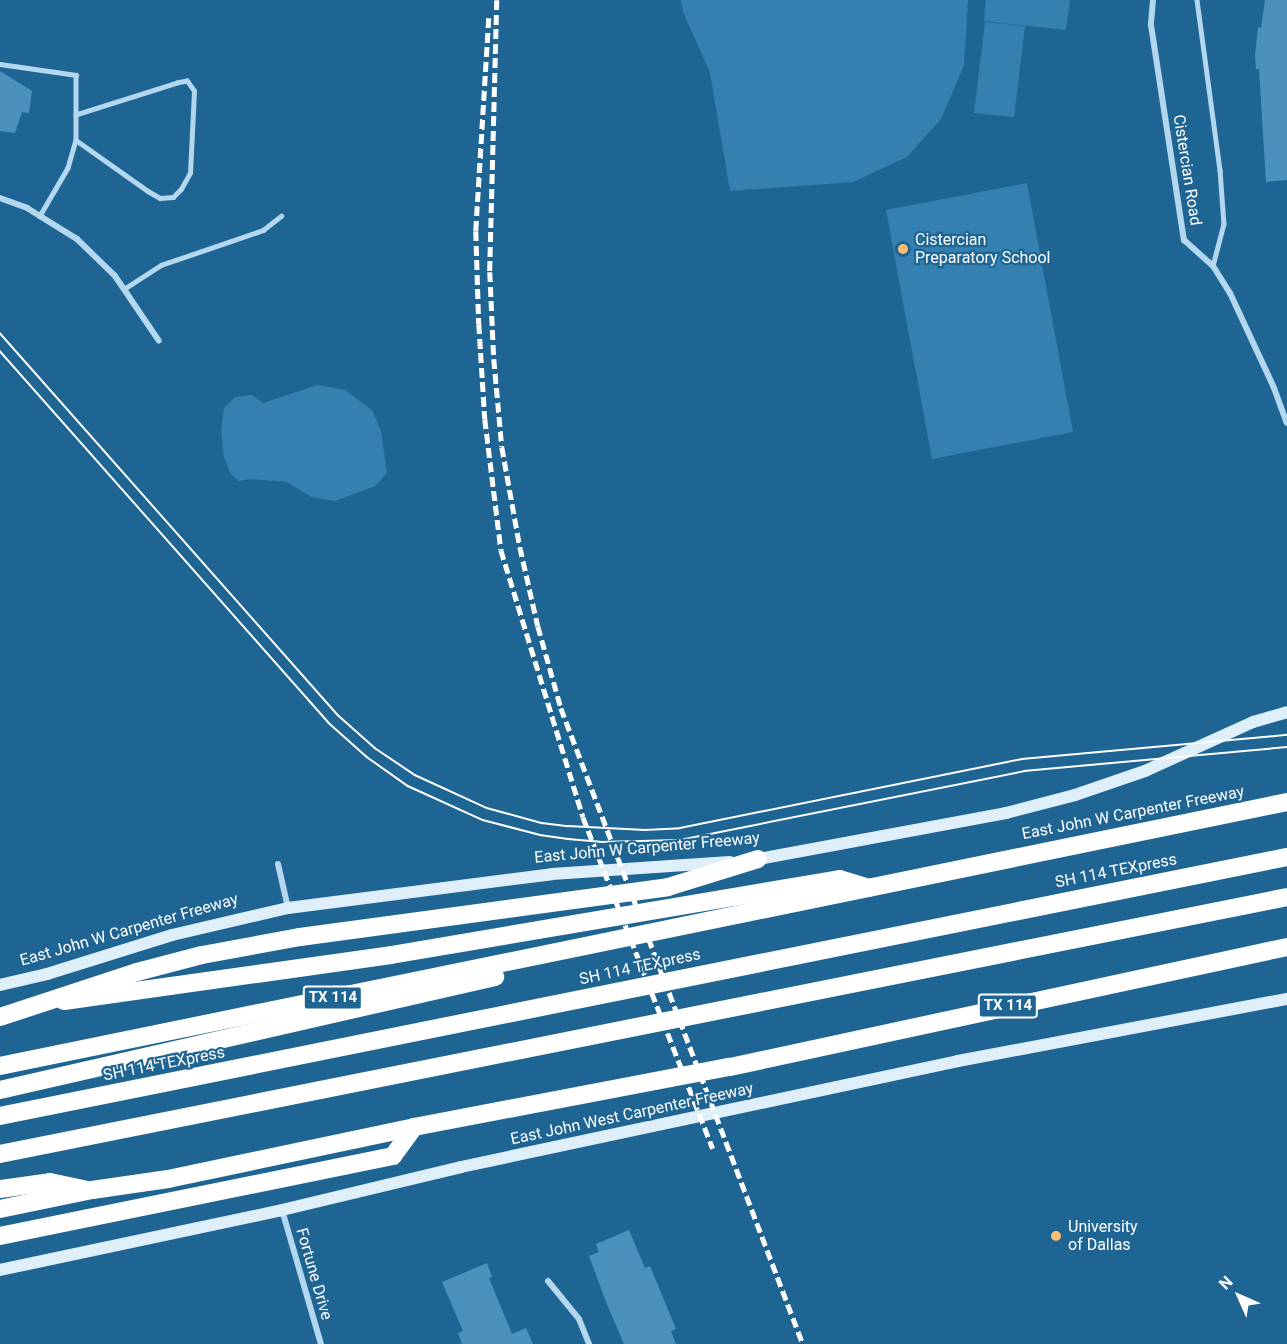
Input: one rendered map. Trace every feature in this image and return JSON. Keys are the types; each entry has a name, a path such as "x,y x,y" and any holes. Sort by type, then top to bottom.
{"highway":[{"name":"East John W Carpenter Freeway","path":"0,1066 870,889 1062,846 1287,802"},
{"name":"SH 114 TEXpress","path":"0,1116 1287,857"},
{"path":"0,1017 137,972 202,955 300,937 668,887 759,859"},
{"path":"0,1010 391,955 840,879 870,889"},
{"path":"0,1154 1287,897"},
{"path":"0,1090 626,947 667,930"},
{"name":"TX 114","path":"0,1209 92,1190 168,1179 414,1126 730,1067 1287,947"},
{"path":"0,1236 393,1156 414,1126"},
{"path":"0,1189 50,1182 92,1190"}],"main road":[{"name":"East John W Carpenter Freeway","path":"0,986 47,974 172,934 288,908 552,874 759,859 1006,813 1075,795 1145,771 1253,722 1287,712"},
{"name":"East John West Carpenter Freeway","path":"282,1210 461,1167 958,1061 1287,999"},
{"path":"0,1270 282,1210"}],"street":[{"name":"Cistercian Road","path":"1153,0 1150,25 1184,240 1213,266 1230,293 1274,388 1287,423"},
{"path":"0,198 27,208 77,239 114,276 159,341"},
{"path":"278,864 288,908"},
{"name":"Fortune Drive","path":"282,1210 321,1344"},
{"path":"548,1281 579,1319 589,1344"}],"lane":[{"path":"1197,0 1220,170 1224,224 1213,266"},
{"path":"0,64 76,75 76,140 69,168 40,216"},
{"path":"76,115 177,83 187,81 194,91 190,173 181,189 173,197 160,198 148,191 76,140"},
{"path":"123,289 161,265 263,230 281,216"}],"shaded area":[{"path":"681,0 968,0 964,65 941,119 907,157 853,182 730,191 710,73 683,12"},
{"path":"986,0 1070,0 1066,30 984,21"},
{"path":"985,22 1025,26 1014,117 974,113"},
{"path":"1027,183 1073,432 932,459 886,210"},
{"path":"318,385 345,390 372,410 381,431 387,473 375,486 335,501 311,497 287,482 251,479 238,481 230,473 224,457 221,431 224,408 235,397 252,395 263,403"}],"building":[{"path":"1265,0 1287,0 1287,180 1266,182 1259,69 1256,69 1255,55 1258,27 1261,28"},
{"path":"0,71 32,91 29,113 22,112 15,133 0,131"},
{"path":"629,1230 645,1268 650,1266 676,1329 671,1331 676,1344 624,1344 606,1302 589,1256 599,1252 596,1244"},
{"path":"487,1263 492,1277 489,1278 512,1334 526,1328 533,1344 462,1344 458,1333 463,1331 442,1282"}],"tram line":[{"path":"0,333 338,715 375,748 415,775 487,808 542,823 568,826 645,830 680,828 1022,759 1287,735"},
{"path":"0,351 329,723 367,757 408,786 483,820 540,835 568,839 600,842 680,840 1024,771 1287,747"}],"railway":[{"path":"497,0 490,272 494,359 502,447 520,547 538,626 561,708 803,1344"},
{"path":"489,18 476,231 485,419 501,550 583,817 713,1148"}],"place":[{"name":"Cistercian Preparatory School","path":"903,249"},
{"name":"University of Dallas","path":"1056,1236"}]}
